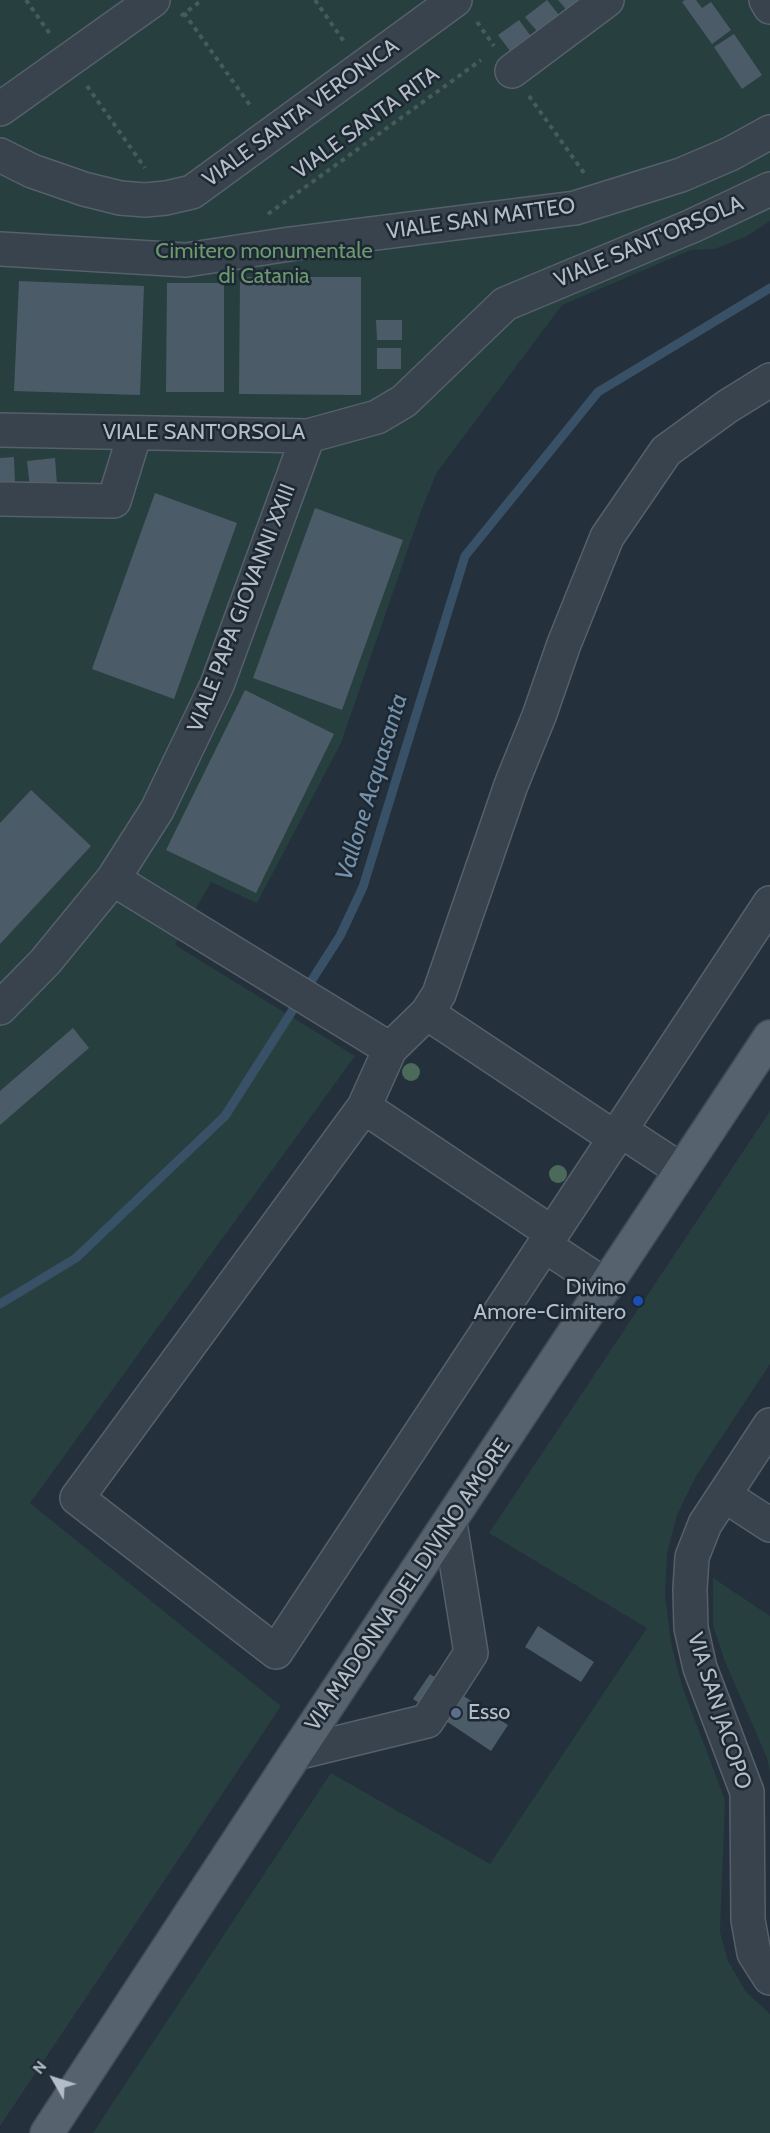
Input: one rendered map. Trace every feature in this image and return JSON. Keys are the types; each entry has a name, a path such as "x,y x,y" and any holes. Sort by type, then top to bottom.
{"main road":[{"name":"VIA MADONNA DEL DIVINO AMORE","path":"47,2133 770,1037"}],"street":[{"path":"0,109 78,74 153,0"},
{"name":"VIALE SANTA VERONICA","path":"0,155 32,171 84,189 120,198 145,200 192,192 456,0"},
{"path":"504,60 607,0"},
{"path":"766,0 770,7"},
{"name":"VIALE SAN MATTEO","path":"0,249 186,260 290,244 575,208 681,175 729,154 770,132"},
{"name":"VIALE SANT'ORSOLA","path":"0,430 308,436 377,417 404,401 505,304 692,226 770,189"},
{"path":"770,380 728,406 666,451 607,537 511,785 439,994 427,1013 377,1041 364,1107 77,1498 276,1652 770,903"},
{"path":"0,499 114,501 135,433"},
{"name":"VIALE PAPA GIOVANNI XXIII","path":"0,1008 45,962 113,879 157,810 217,685 308,436"},
{"path":"113,879 377,1041"},
{"path":"427,1013 617,1134 681,1170"},
{"path":"364,1107 548,1239 606,1286"},
{"name":"VIA SAN JACOPO","path":"770,1425 705,1524 692,1557 690,1589 691,1628 700,1668 747,1792 748,1920 754,1953 770,1978"},
{"path":"724,1495 770,1525"},
{"path":"296,1753 427,1721 471,1653 450,1523"}],"path":[{"path":"26,0 166,198"},
{"path":"315,0 363,68"},
{"path":"184,13 271,136"},
{"path":"490,40 602,200"},
{"name":"VIALE SANTA RITA","path":"264,217 504,60"}],"green space":[{"name":"Cimitero monumentale di Catania","path":"0,0 770,0 770,221 747,236 715,249 691,250 562,305 437,472 421,511 341,743 257,903 211,882 175,945 355,1056 30,1503 281,1706 0,2126"},
{"path":"770,1111 770,1364 696,1476 677,1515 667,1554 665,1595 671,1643 682,1686 725,1800 720,1932 728,1961 746,1992 770,2014 770,2133 93,2133 331,1773 490,1864 647,1628 489,1533"},
{"path":"713,1578 770,1616 770,1773 767,1758 724,1659 713,1625"}],"building":[{"path":"547,0 563,20 542,37 525,17"},
{"path":"558,0 587,0 570,14"},
{"path":"696,0 702,8 711,2 731,30 712,44 682,2"},
{"path":"519,20 535,42 514,56 498,35"},
{"path":"734,34 762,75 742,89 714,47"},
{"path":"240,277 361,277 361,395 239,394"},
{"path":"19,281 144,286 140,395 14,391"},
{"path":"167,283 224,283 224,392 166,392"},
{"path":"376,320 402,320 402,340 377,340"},
{"path":"377,348 401,348 401,369 377,369"},
{"path":"14,457 15,485 0,486 0,458"},
{"path":"55,458 57,485 30,488 27,461"},
{"path":"155,493 237,523 174,699 92,669"},
{"path":"315,508 403,540 342,710 253,678"},
{"path":"245,690 334,734 256,893 166,850"},
{"path":"31,790 91,846 0,944 0,823"},
{"path":"73,1028 89,1048 0,1125 0,1091"},
{"path":"538,1626 594,1662 581,1682 525,1647"},
{"path":"430,1674 508,1725 491,1751 413,1699"}],"waterway":[{"name":"Vallone Acquasanta","path":"0,1304 76,1258 225,1116 340,936 363,887 465,556 598,392 770,288"}],"place":[{"name":"Divino Amore-Cimitero","path":"638,1301"},
{"name":"Esso","path":"456,1713"}]}
